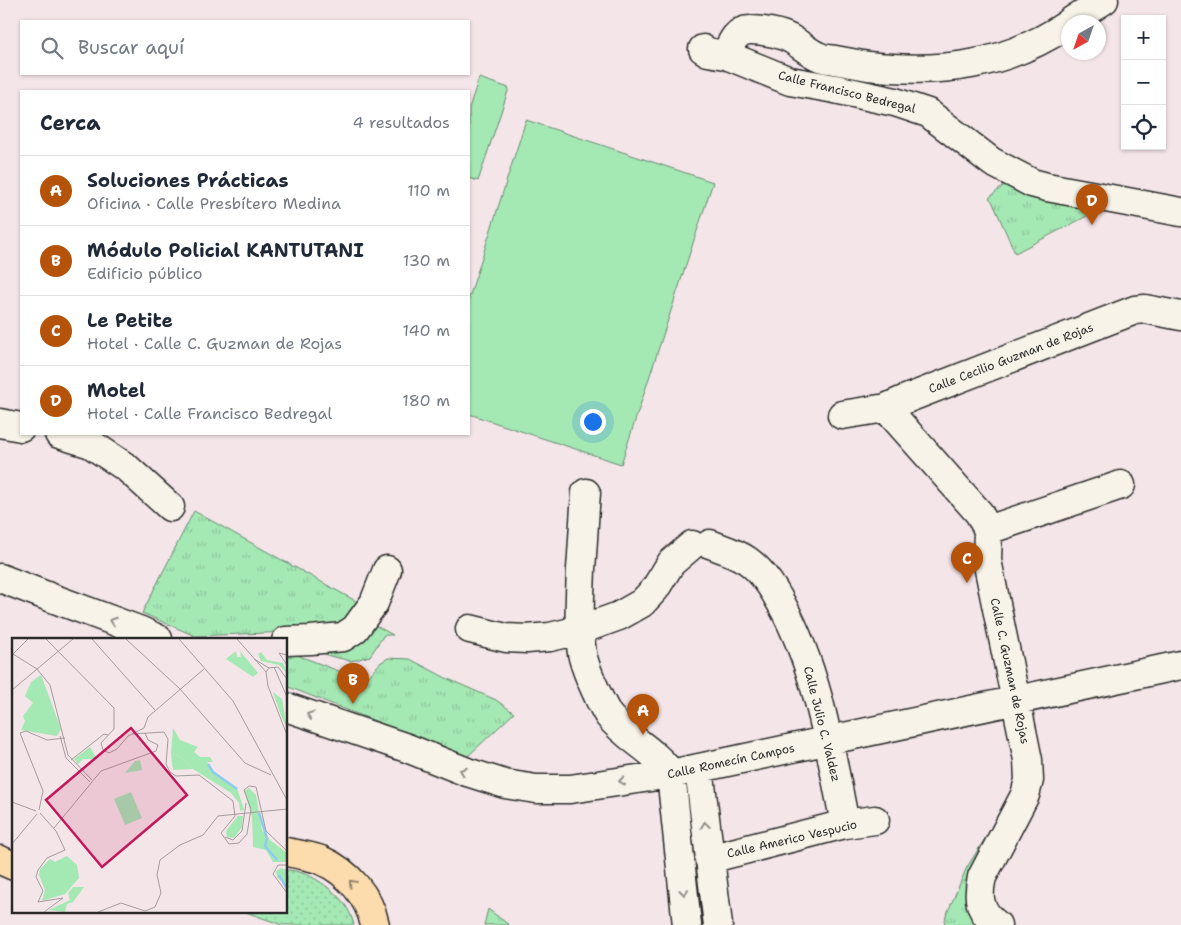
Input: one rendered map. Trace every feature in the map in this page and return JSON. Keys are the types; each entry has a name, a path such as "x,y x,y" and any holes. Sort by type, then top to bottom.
{"main road":[{"path":"288,852 302,854 320,860 351,880 370,908 375,925"},
{"path":"0,860 12,865"}],"street":[{"path":"1081,15 1104,0"},
{"name":"Calle Francisco Bedregal","path":"1061,29 1027,48 998,58 977,64 937,68 882,67 820,57 789,37 770,32 749,30 738,33 732,40 714,52 790,81 895,102 928,113 992,162 1032,183 1181,212"},
{"name":"Calle Cecilio Guzman de Rojas","path":"842,415 886,408 1135,310 1145,309 1181,316"},
{"path":"886,408 979,513 988,530 1121,485"},
{"path":"0,423 20,427"},
{"path":"62,435 91,444 126,468 170,507"},
{"path":"586,493 580,592 580,630 583,654 588,673 609,716 651,752 671,774 688,925"},
{"name":"Calle C. Guzman de Rojas","path":"988,530 988,560 1028,760 1030,780 1025,795 982,877 979,890 983,909 989,919 997,925"},
{"name":"Calle Julio C. Valdez","path":"580,630 619,616 642,603 655,589 671,563 701,544 732,552 749,562 765,578 776,593 800,643 814,686 828,740 845,824"},
{"path":"288,640 311,640 343,636 355,629 374,603 388,570"},
{"path":"0,578 156,638"},
{"path":"470,629 506,638 527,639 550,637 580,630"},
{"name":"Calle Romecín Campos","path":"288,708 407,748 467,772 504,784 536,789 570,789 671,774 1181,665"},
{"path":"698,768 718,925"},
{"name":"Calle Americo Vespucio","path":"709,859 845,824 875,820"}],"green space":[{"path":"479,78 509,88 478,181 470,178 470,105"},
{"path":"526,120 713,182 621,464 470,414 470,295"},
{"path":"1012,182 1101,205 1089,215 1015,253 989,198 1004,185"},
{"path":"194,511 361,604 335,630 195,636 142,613"},
{"path":"369,622 393,635 384,635 370,656 351,661 330,656 305,646"},
{"path":"288,652 357,678 369,676 380,663 388,658 410,659 446,678 496,700 514,713 467,757 288,687"},
{"path":"997,824 977,925 944,925 967,867 988,834"},
{"path":"288,870 310,876 332,891 346,906 354,925 282,925 246,912 288,912"},
{"path":"488,909 509,925 484,925"}],"place":[{"name":"Motel","path":"1092,225"},
{"name":"Le Petite","path":"967,583"},
{"name":"Módulo Policial KANTUTANI","path":"353,704"},
{"name":"Soluciones Prácticas","path":"643,735"}]}
